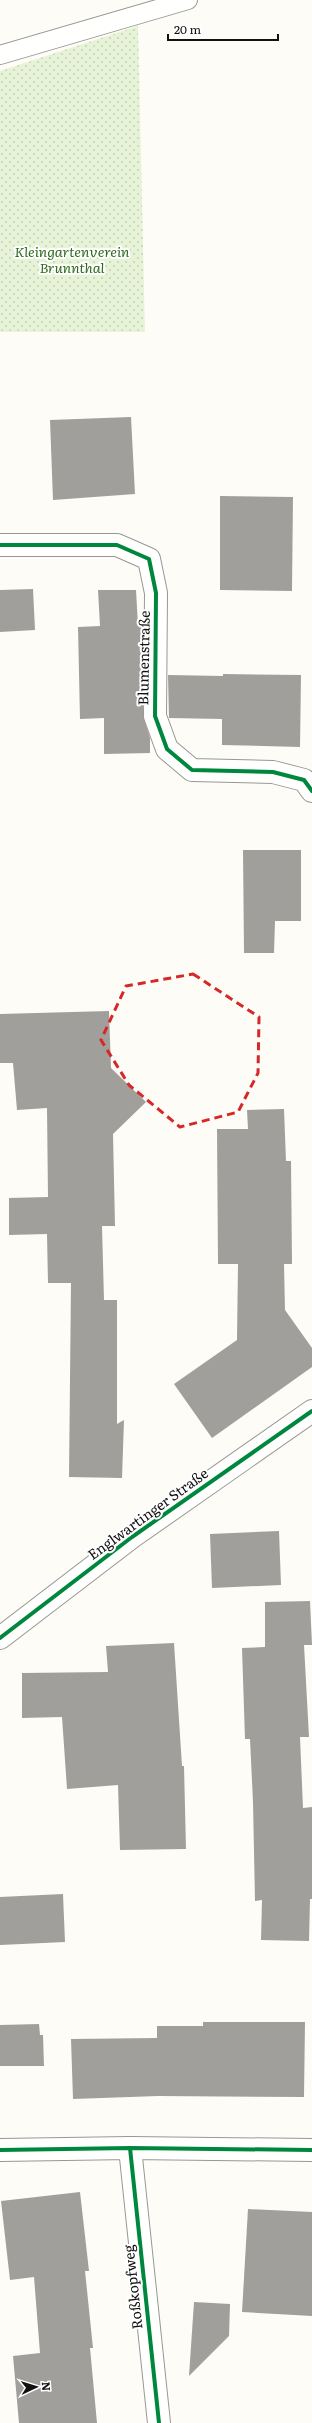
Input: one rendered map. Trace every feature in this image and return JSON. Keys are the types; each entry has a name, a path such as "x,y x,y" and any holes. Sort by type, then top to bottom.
{"street":[{"name":"Blumenstraße","path":"0,545 117,545 149,559 156,593 155,716 167,749 192,770 273,772 304,780 312,791"},
{"name":"Englwartinger Straße","path":"0,1638 132,1537 312,1411"},
{"path":"0,2150 130,2148 312,2150"},
{"name":"Roßkopfweg","path":"130,2148 159,2423"}],"lane":[{"path":"0,55 188,0"}],"highlighted area":[{"path":"193,974 259,1017 258,1073 238,1112 180,1127 129,1085 101,1040 126,986"}],"green space":[{"name":"Kleingartenverein Brunnthal","path":"138,26 145,332 0,332 0,71"}],"building":[{"path":"131,417 135,494 53,500 50,420"},
{"path":"220,496 293,497 292,591 220,590"},
{"path":"33,589 35,630 0,632 0,590"},
{"path":"98,590 136,590 138,626 143,626 143,716 150,738 150,753 104,754 104,718 80,719 78,627 100,626"},
{"path":"223,674 301,675 300,747 222,745 222,719 169,718 168,675 223,676"},
{"path":"243,850 301,850 301,921 275,921 274,953 244,953"},
{"path":"109,1011 111,1068 146,1102 113,1134 115,1226 102,1226 104,1300 117,1300 117,1424 124,1420 122,1478 69,1477 71,1283 48,1283 47,1234 9,1235 9,1198 48,1197 47,1108 17,1110 13,1063 0,1063 0,1014"},
{"path":"284,1109 286,1161 291,1161 292,1264 284,1264 285,1310 312,1348 312,1367 212,1438 174,1384 237,1340 238,1264 218,1264 217,1129 248,1129 247,1110"},
{"path":"279,1531 281,1585 212,1588 210,1534"},
{"path":"310,1601 312,1645 304,1645 309,1737 300,1737 303,1808 312,1807 312,1899 310,1899 309,1941 261,1940 262,1900 255,1901 250,1739 245,1739 242,1648 265,1647 265,1602"},
{"path":"174,1643 182,1766 184,1766 186,1849 120,1850 118,1785 67,1789 62,1717 22,1718 22,1673 108,1672 106,1646"},
{"path":"63,1894 65,1942 0,1945 0,1897"},
{"path":"203,2022 305,2022 304,2097 158,2096 73,2099 71,2039 157,2038 157,2026 203,2026"},
{"path":"39,2024 40,2035 43,2035 44,2066 0,2066 0,2025"},
{"path":"80,2192 89,2271 85,2271 93,2348 90,2348 97,2423 19,2423 13,2356 40,2353 34,2277 10,2280 1,2201"},
{"path":"248,2209 312,2212 312,2316 242,2312"},
{"path":"194,2302 230,2304 229,2336 189,2376"}],"cycle path":[{"path":"0,545 117,545 149,559 156,593 155,716 167,749 192,770 273,772 304,780 312,791"},
{"path":"0,1638 132,1537 312,1411"},
{"path":"130,2148 159,2423"},
{"path":"0,2150 130,2148 312,2150"}]}
